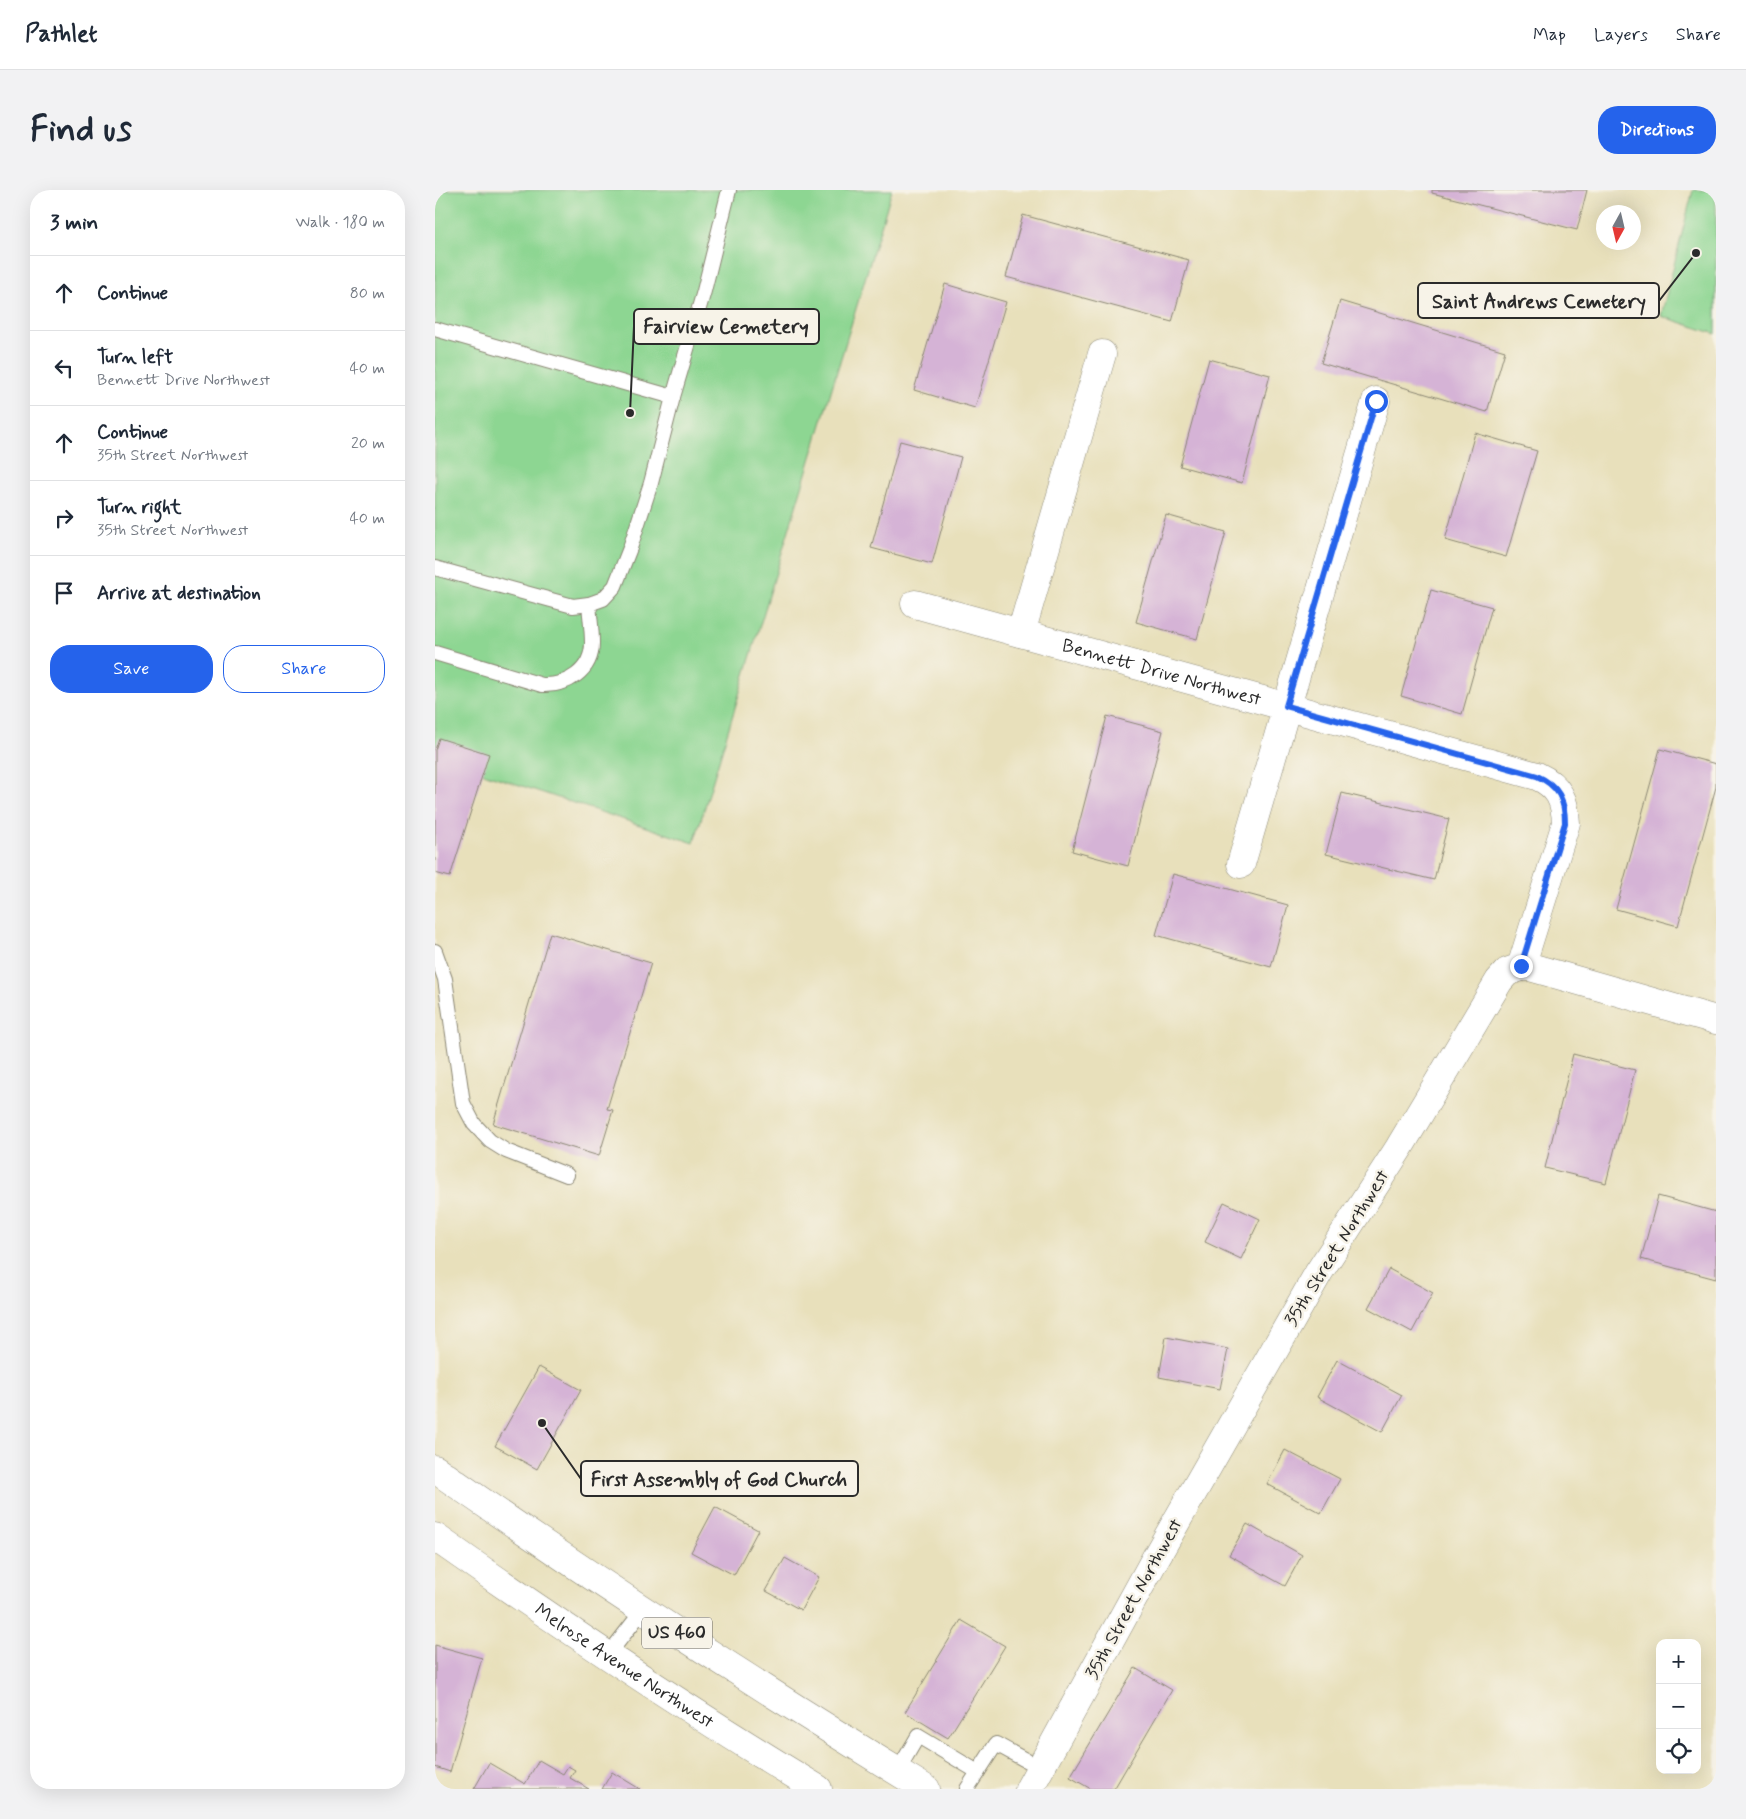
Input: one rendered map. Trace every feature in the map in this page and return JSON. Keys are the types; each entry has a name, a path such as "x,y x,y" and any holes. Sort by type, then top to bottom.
{"street":[{"path":"1021,633 1102,354"},
{"path":"1241,864 1376,401"},
{"name":"Bennett Drive Northwest","path":"915,604 1466,756 1546,780 1558,792 1565,807 1565,823 1521,966"},
{"path":"1521,966 1716,1020"},
{"name":"35th Street Northwest","path":"1034,1778 1159,1551 1319,1272 1399,1148 1499,981 1507,972 1521,966"},
{"name":"US 460","path":"435,1469 539,1542 716,1659 925,1789"},
{"name":"Melrose Avenue Northwest","path":"435,1537 517,1594 751,1749 818,1789"}],"lane":[{"path":"435,568 573,606 589,604 603,598 615,586 630,548 651,482 704,291 729,190"},
{"path":"435,329 673,398"},
{"path":"435,653 542,685 565,682 579,673 588,662 592,645 589,604"},
{"path":"435,951 445,979 463,1103 474,1124 490,1141 506,1150 567,1175"},
{"path":"608,1654 643,1610"},
{"path":"897,1772 918,1736 978,1772"},
{"path":"967,1789 995,1744 1034,1778"}],"green space":[{"path":"435,190 892,190 694,843 435,757"},
{"path":"1693,190 1716,190 1716,334 1661,316"}],"building":[{"path":"1432,190 1587,190 1577,230 1432,193"},
{"path":"1023,215 1189,260 1172,322 1006,277"},
{"path":"945,284 1006,302 975,408 914,390"},
{"path":"1340,301 1505,351 1487,412 1321,363"},
{"path":"1209,359 1270,375 1242,483 1180,466"},
{"path":"1475,433 1537,451 1506,557 1445,540"},
{"path":"900,441 961,457 932,564 871,548"},
{"path":"1166,515 1226,532 1197,639 1136,622"},
{"path":"1431,590 1492,607 1462,714 1401,696"},
{"path":"1107,716 1163,731 1128,866 1072,851"},
{"path":"439,738 489,754 450,877 435,873 435,750"},
{"path":"1660,749 1716,764 1716,787 1678,926 1616,909"},
{"path":"1342,793 1449,819 1434,880 1326,854"},
{"path":"1173,874 1288,905 1271,967 1156,935"},
{"path":"550,933 651,963 607,1109 613,1110 599,1156 493,1124"},
{"path":"1573,1054 1635,1070 1606,1183 1545,1168"},
{"path":"1658,1196 1716,1212 1716,1279 1641,1259"},
{"path":"1224,1202 1260,1219 1241,1259 1205,1242"},
{"path":"1389,1269 1433,1293 1412,1332 1368,1308"},
{"path":"1166,1337 1228,1349 1220,1389 1159,1377"},
{"path":"1337,1360 1402,1395 1382,1432 1317,1397"},
{"path":"539,1367 581,1390 537,1469 495,1446"},
{"path":"1285,1450 1340,1479 1321,1513 1267,1484"},
{"path":"715,1507 758,1530 734,1575 691,1552"},
{"path":"1247,1524 1302,1555 1285,1586 1229,1555"},
{"path":"785,1558 819,1577 801,1610 766,1591"},
{"path":"961,1620 1005,1646 948,1738 905,1712"},
{"path":"435,1645 482,1658 450,1772 435,1767"},
{"path":"1135,1668 1172,1690 1114,1789 1091,1789 1070,1777"},
{"path":"539,1760 563,1774 568,1766 575,1770 570,1778 589,1789 474,1789 489,1763 525,1784"},
{"path":"612,1772 640,1789 602,1789"}],"place":[{"name":"Saint Andrews Cemetery","path":"1696,253"},
{"name":"Fairview Cemetery","path":"630,413"},
{"name":"First Assembly of God Church","path":"542,1423"}],"route":[{"path":"1376,401 1286,706 1537,776 1546,780 1558,792 1565,807 1565,823 1521,966"}]}
